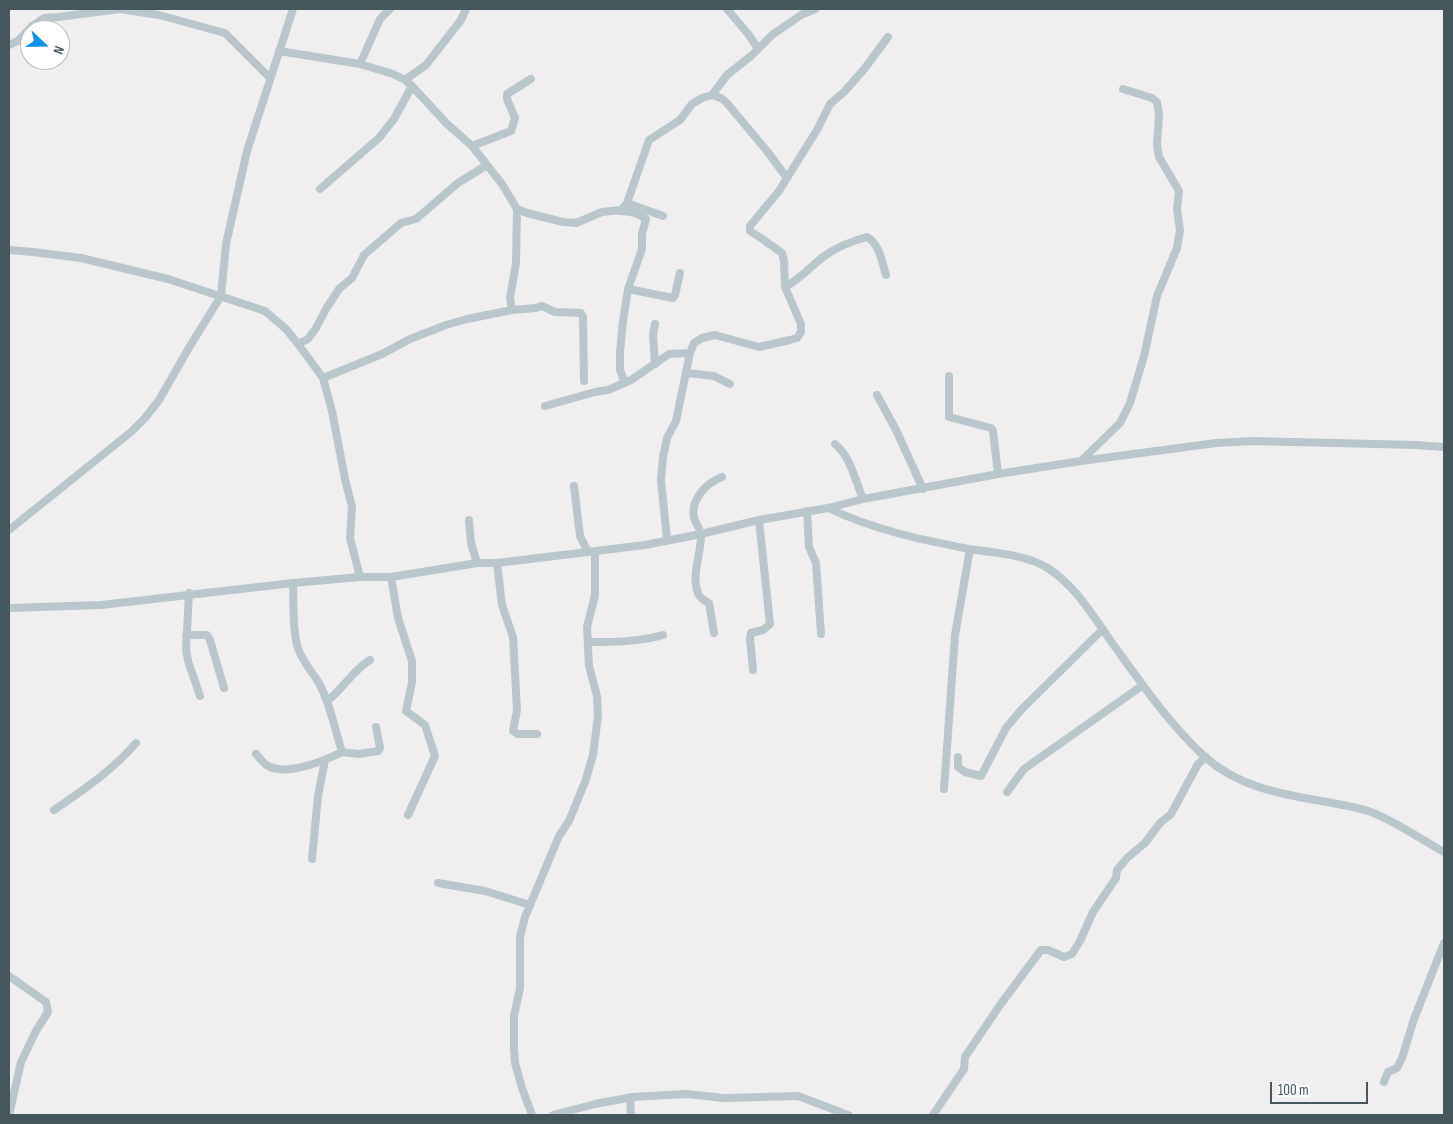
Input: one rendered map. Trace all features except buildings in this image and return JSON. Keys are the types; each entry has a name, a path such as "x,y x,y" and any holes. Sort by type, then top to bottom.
{"street":[{"path":"9,44 18,40 32,26 44,18 58,18 120,9 159,16 225,33 270,78"},
{"path":"9,530 131,432 145,418 159,400 221,296 226,244 247,151 293,9"},
{"path":"360,64 380,19 390,9"},
{"path":"405,80 426,65 461,20 466,9"},
{"path":"727,9 758,49"},
{"path":"615,212 621,210 627,203 649,140 680,120 692,104 712,95 727,76 772,35 801,15 815,9"},
{"path":"667,540 661,480 663,458 667,438 676,421 690,353 694,343 702,338 715,335 760,347 797,338 801,332 801,324 785,287 782,253 750,232 750,226 779,191 817,130 830,104 844,92 865,68 888,37"},
{"path":"279,51 360,64 393,74 405,80 446,123 472,146 518,209 536,216 563,222 576,223 602,212 628,211 646,219 642,234 642,249 628,289 622,321 620,370 625,383"},
{"path":"472,146 511,130 515,118 507,100 507,94 531,79"},
{"path":"320,189 378,138 394,119 412,86"},
{"path":"1080,461 1120,423 1130,403 1144,356 1157,296 1178,248 1180,230 1177,212 1179,191 1159,157 1157,145 1159,114 1157,102 1152,98 1123,89"},
{"path":"712,95 726,102 787,178"},
{"path":"298,344 308,339 339,290 352,278 364,255 401,223 416,219 458,183 487,165"},
{"path":"627,203 663,216"},
{"path":"512,310 510,298 516,263 518,209"},
{"path":"785,287 806,274 824,256 852,241 868,237 873,241 878,250 886,276"},
{"path":"9,250 81,258 168,279 265,311 286,329 323,378 332,411 352,507 350,538 360,577"},
{"path":"628,289 672,298 675,295 680,273"},
{"path":"323,378 382,354 410,339 467,319 542,306 555,312 581,313 583,317 584,381"},
{"path":"655,324 653,334 655,364"},
{"path":"546,406 608,390 625,383 669,354 690,353"},
{"path":"687,373 714,376 730,384"},
{"path":"949,376 949,417 991,428 993,431 998,474"},
{"path":"877,395 896,430 923,489"},
{"path":"9,608 101,604 293,583 360,577 391,577 477,562 497,563 645,545 759,520 828,508 863,499 998,474 1216,443 1251,441 1416,444 1444,447"},
{"path":"835,444 841,449 850,463 863,499"},
{"path":"714,633 709,603 701,598 698,593 696,581 702,534 694,517 697,500 709,482 722,477"},
{"path":"532,1115 515,1063 514,1049 514,1016 520,988 520,937 525,916 559,836 569,820 584,782 593,755 598,716 597,696 589,666 587,627 594,595 592,552 580,536 574,486"},
{"path":"828,508 856,521 895,534 1023,558 1044,566 1066,581 1143,685 1181,732 1206,757 1227,773 1243,782 1274,791 1371,812 1444,852"},
{"path":"807,511 809,547 816,563 821,634"},
{"path":"469,520 471,543 477,562"},
{"path":"753,670 751,633 763,630 770,624 759,520"},
{"path":"944,789 956,635 970,549"},
{"path":"497,563 502,605 513,637 517,710 513,731 518,734 537,734"},
{"path":"391,577 398,618 412,661 412,682 406,711 425,725 435,756 408,814"},
{"path":"293,583 294,627 300,655 320,685 327,701 342,752"},
{"path":"189,593 186,635 188,662 200,696"},
{"path":"958,757 958,768 982,776 1006,728 1069,661 1103,629"},
{"path":"186,635 207,635 224,688"},
{"path":"588,642 622,642 652,639 663,635"},
{"path":"327,701 336,694 362,665 370,660"},
{"path":"1007,792 1024,769 1143,685"},
{"path":"256,754 267,767 276,769 301,768 342,752 358,754 378,751 380,748 376,726"},
{"path":"54,810 124,758 136,743"},
{"path":"933,1115 964,1069 965,1058 1020,978 1042,950 1048,950 1064,956 1072,954 1093,912 1116,878 1117,870 1127,858 1146,843 1160,823 1171,814 1198,764 1206,757"},
{"path":"312,859 318,796 325,760"},
{"path":"438,884 485,891 530,905"},
{"path":"1384,1082 1388,1072 1397,1068 1402,1058 1414,1019 1444,943"},
{"path":"9,976 46,1002 48,1012 36,1031 22,1062 9,1115"},
{"path":"553,1115 630,1097 671,1094 724,1098 798,1096 848,1115"},
{"path":"630,1097 630,1115"}]}
